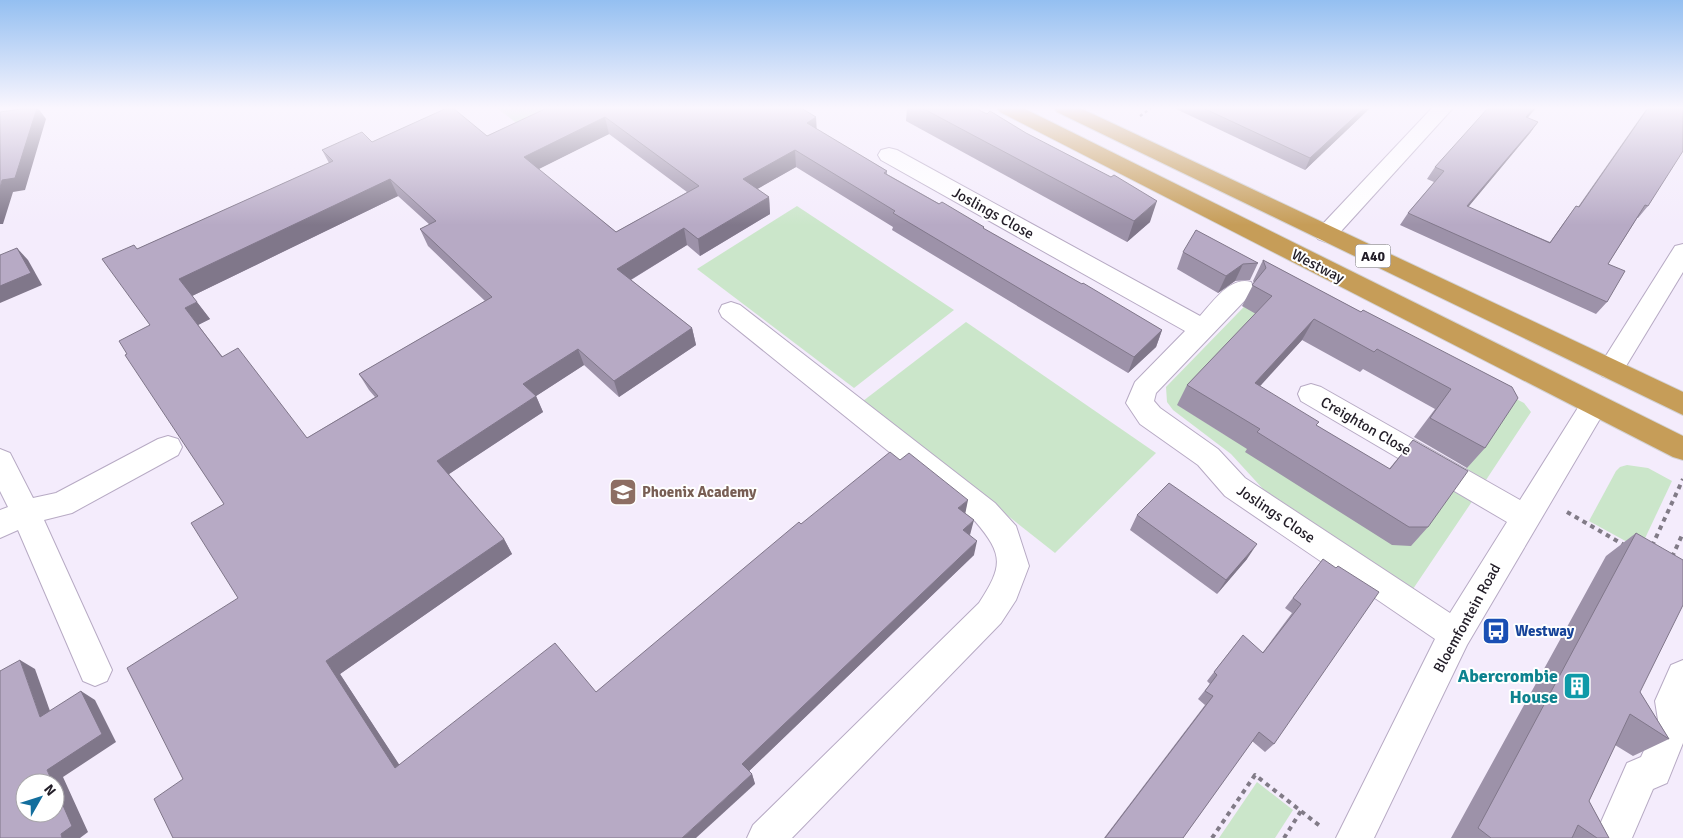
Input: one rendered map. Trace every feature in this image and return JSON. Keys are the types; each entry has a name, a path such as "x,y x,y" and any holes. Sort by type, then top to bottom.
{"highway":[{"name":"Westway","path":"1084,147 1683,449"},
{"name":"A40","path":"1153,147 1326,234 1683,404"}],"street":[{"path":"1326,234 1407,147"},
{"name":"Joslings Close","path":"890,155 1201,328"},
{"path":"1611,369 1683,252"},
{"name":"Joslings Close","path":"1242,288 1201,328 1144,389 1140,403 1150,416 1208,457 1235,487 1455,634"},
{"path":"731,311 985,512 1005,535 1014,566 1005,590 990,613 766,838"},
{"name":"Creighton Close","path":"1311,394 1532,506"},
{"name":"Bloemfontein Road","path":"1355,838 1455,634 1594,405"},
{"path":"12,519 62,504 168,447"},
{"path":"0,461 12,519 95,670"},
{"path":"1614,838 1640,776 1654,770 1675,720 1672,701 1683,676"}],"path":[{"path":"1650,549 1683,479"},
{"path":"1532,506 1631,549"},
{"path":"1669,562 1683,533"},
{"path":"1212,838 1255,775 1322,827"},
{"path":"1284,838 1301,811"}],"green space":[{"path":"797,206 954,310 854,388 697,269"},
{"path":"1275,275 1524,403 1531,412 1486,480 1465,470 1500,418 1324,322 1178,405 1225,435 1452,486 1473,500 1413,589 1263,489 1231,454 1173,410 1167,402 1166,387"},
{"path":"966,322 1156,453 1055,553 863,401"},
{"path":"1627,465 1648,468 1672,481 1640,549 1589,521 1616,471 1620,467"},
{"path":"1257,782 1293,810 1275,838 1219,838"}],"building":[{"path":"0,147 25,147 15,178 2,180 0,188"},
{"path":"328,147 544,147 524,157 616,232 699,186 646,147 847,147 887,171 884,173 939,204 942,202 983,228 1083,283 1162,330 1134,357 893,213 895,211 795,150 743,179 769,197 698,239 684,228 617,269 692,328 614,381 578,349 523,384 536,396 437,461 504,539 326,661 395,768 555,643 596,692 799,522 801,524 890,452 900,460 909,453 968,500 958,508 974,520 963,530 977,541 742,764 752,774 682,838 173,838 154,799 183,779 127,668 238,598 191,523 224,504 125,355 127,354 119,341 150,325 102,259 134,245 137,249 333,161 322,150","holes":["390,179 436,221 420,229 492,297 359,374 378,396 307,438 238,348 222,357 185,308 197,302 179,279"]},
{"path":"995,147 1053,147 1111,177 1114,175 1157,201 1134,221"},
{"path":"1287,147 1322,147 1310,158"},
{"path":"1453,147 1517,147 1467,206 1550,243 1576,206 1579,207 1621,147 1683,147 1683,151 1648,206 1645,205 1608,264 1625,271 1607,302 1408,213 1444,171 1435,167"},
{"path":"1196,230 1258,263 1243,264 1226,276 1183,252"},
{"path":"17,248 31,273 0,286 0,255"},
{"path":"1263,260 1361,312 1363,310 1512,387 1518,398 1485,448 1430,418 1451,389 1377,349 1374,352 1314,319 1255,383 1319,422 1316,425 1390,469 1413,440 1468,471 1428,527 1409,527 1257,432 1260,429 1187,385 1272,296 1252,285 1266,268"},
{"path":"1169,483 1257,544 1226,580 1137,515"},
{"name":"Abercrombie House","path":"1636,533 1683,560 1683,605 1640,692 1669,739 1630,714 1589,801 1609,838 1597,838 1578,825 1572,838 1491,838 1478,828"},
{"path":"1323,559 1336,568 1338,566 1379,592 1274,744 1259,732 1183,838 1105,838 1213,696 1205,691 1217,675 1214,672 1243,635 1263,653 1301,604 1293,598"},
{"path":"20,660 40,717 81,691 102,734 47,770 48,773 15,773 15,823 65,823 65,810 72,826 61,834 62,838 0,838 0,671"}],"place":[{"name":"Phoenix Academy","path":"623,492"},
{"name":"Westway","path":"1496,631"},
{"name":"Abercrombie House","path":"1577,686"}]}
